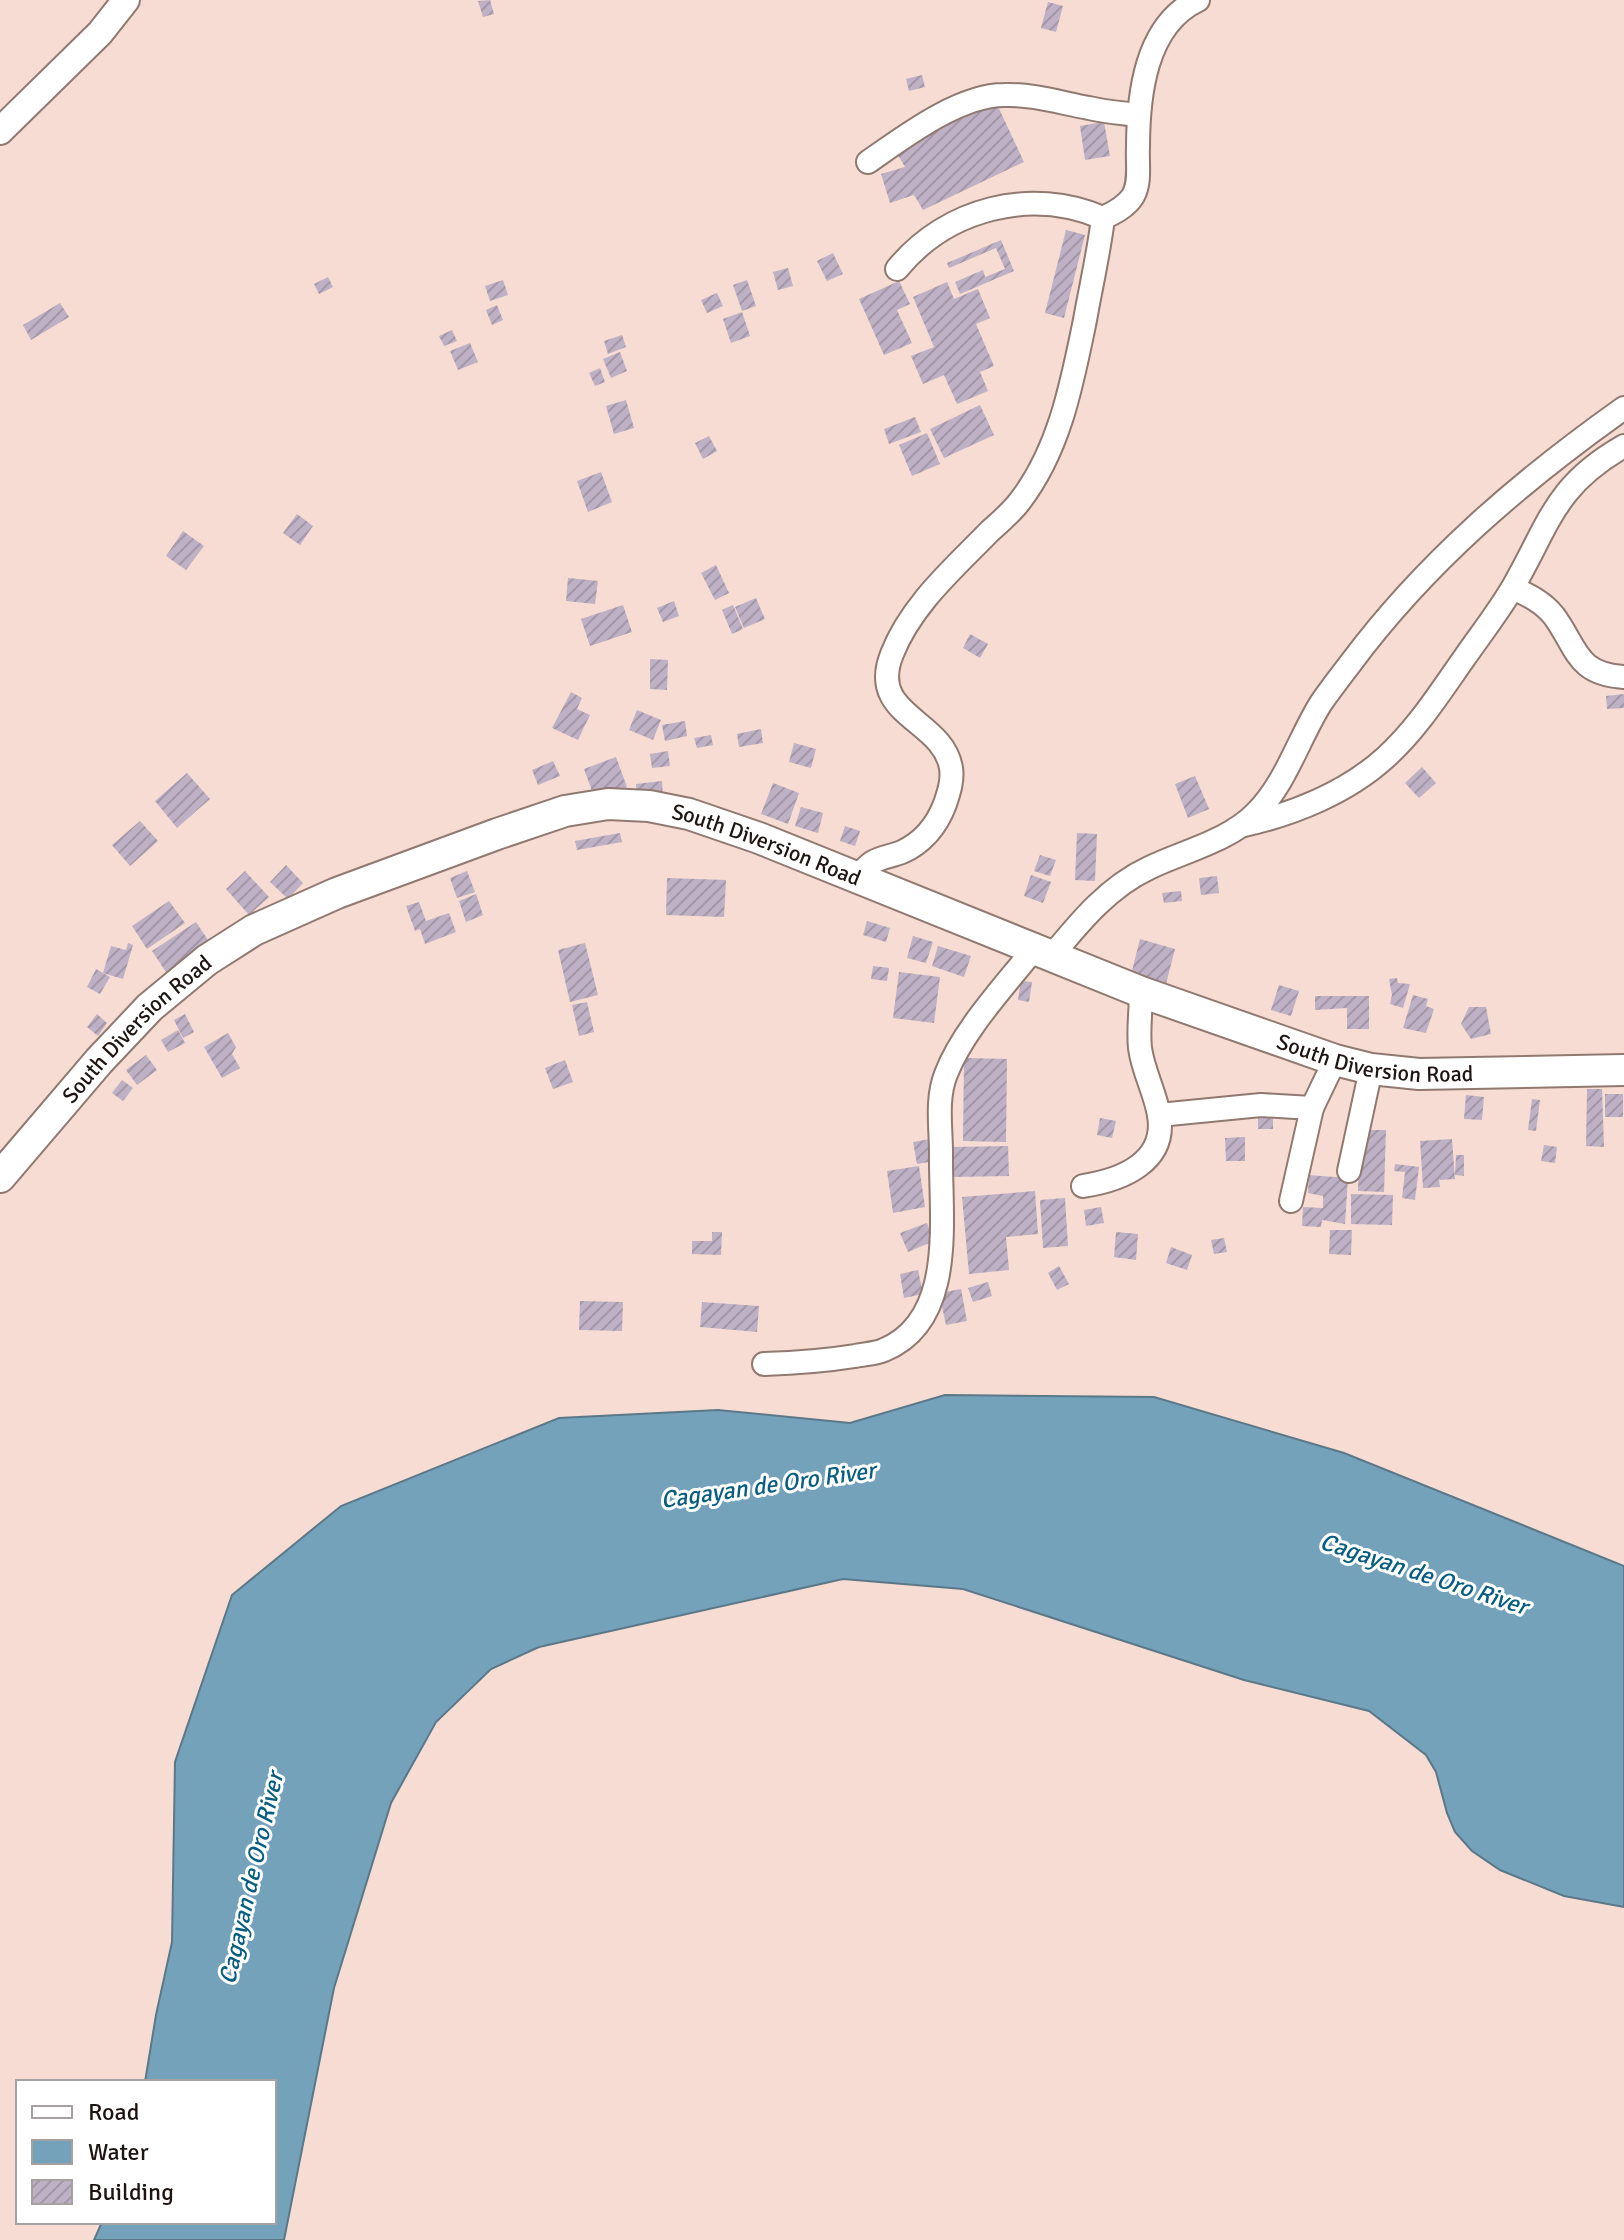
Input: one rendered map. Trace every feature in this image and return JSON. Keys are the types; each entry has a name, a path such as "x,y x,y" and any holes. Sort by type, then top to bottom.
{"main road":[{"name":"South Diversion Road","path":"0,1177 99,1061 150,1007 207,960 254,930 304,906 497,834 565,811 608,804 649,806 689,814 731,828 1141,992 1335,1060 1371,1069 1419,1074 1624,1070"}],"street":[{"path":"0,131 100,33 126,0"},
{"path":"1103,218 1132,198 1138,183 1138,115 1144,78 1154,48 1167,24 1187,5 1198,0"},
{"path":"868,162 936,118 992,96 1038,98 1138,115"},
{"path":"897,269 912,250 947,227 999,207 1055,203 1103,218"},
{"path":"855,878 872,863 919,842 934,827 944,806 950,787 948,757 935,737 905,715 892,698 887,666 911,617 934,589 1020,502 1055,441 1076,362 1103,218"},
{"path":"1243,825 1269,797 1321,703 1382,623 1466,534 1526,482 1624,408"},
{"path":"1586,435 1603,458"},
{"path":"764,1364 813,1362 882,1352 906,1339 921,1321 933,1297 939,1269 940,1102 946,1075 983,1014 1042,953 1126,880 1243,825 1266,820 1321,798 1357,780 1385,758 1411,732 1513,588 1558,502 1575,481 1603,458 1624,446"},
{"path":"1513,588 1540,602 1553,615 1584,664 1605,676 1624,677"},
{"path":"1083,1186 1124,1176 1150,1157 1159,1141 1159,1115 1140,1049 1141,992"},
{"path":"1291,1201 1312,1108 1335,1060"},
{"path":"1349,1171 1371,1069"},
{"path":"1159,1115 1250,1106 1312,1108"}],"water":[{"name":"Cagayan de Oro River","path":"945,1395 1154,1397 1344,1453 1624,1566 1624,1907 1564,1896 1500,1870 1472,1851 1455,1832 1436,1772 1426,1755 1369,1711 1244,1680 963,1589 843,1579 539,1647 491,1669 436,1722 391,1803 334,1988 284,2240 94,2240 101,2224 276,2224 276,2080 145,2080 172,1942 175,1762 232,1595 341,1506 559,1418 718,1410 850,1423"}],"building":[{"path":"490,0 494,14 483,17 478,1"},
{"path":"1048,2 1063,6 1056,32 1041,28"},
{"path":"922,75 925,87 909,91 906,79"},
{"path":"996,102 1024,162 923,210 914,195 890,203 881,174 905,167 895,150"},
{"path":"1104,122 1110,156 1085,160 1080,126"},
{"path":"1066,230 1085,235 1064,318 1045,313"},
{"path":"1001,240 1014,271 960,294 955,282 983,270 985,277 1005,269 996,248 949,268 947,263"},
{"path":"833,253 843,274 827,281 817,261"},
{"path":"788,268 793,286 778,290 773,272"},
{"path":"328,277 333,287 319,294 314,284"},
{"path":"503,280 508,295 490,301 485,286"},
{"path":"747,280 756,306 742,311 733,285"},
{"path":"899,281 910,304 897,310 912,343 884,355 859,299"},
{"path":"947,282 954,299 978,289 990,318 976,324 994,366 980,372 988,391 957,404 944,375 923,384 911,356 934,347 913,297"},
{"path":"717,293 723,306 707,313 701,300"},
{"path":"60,303 69,317 31,340 23,325"},
{"path":"497,305 503,320 492,325 486,310"},
{"path":"742,312 750,336 731,343 723,319"},
{"path":"452,330 457,341 444,346 439,336"},
{"path":"622,335 626,347 608,354 604,341"},
{"path":"470,343 478,362 458,370 450,351"},
{"path":"620,352 627,371 611,378 603,359"},
{"path":"600,368 605,382 595,386 589,373"},
{"path":"626,400 634,428 614,434 606,406"},
{"path":"980,405 994,435 944,458 930,429"},
{"path":"915,417 921,432 889,444 884,429"},
{"path":"927,433 940,464 912,476 899,445"},
{"path":"709,436 717,451 703,459 695,443"},
{"path":"601,472 612,502 588,512 577,481"},
{"path":"297,514 313,526 300,545 283,533"},
{"path":"183,531 204,546 186,570 166,556"},
{"path":"716,565 729,593 715,600 701,573"},
{"path":"568,578 598,581 595,604 566,601"},
{"path":"756,598 765,619 744,628 735,607"},
{"path":"674,601 679,616 663,622 657,608"},
{"path":"623,605 632,632 590,646 581,619"},
{"path":"733,605 743,629 732,634 722,610"},
{"path":"970,634 988,644 980,658 963,648"},
{"path":"650,659 668,660 667,690 650,689"},
{"path":"571,692 582,698 577,709 590,715 578,740 552,728"},
{"path":"1624,694 1624,708 1607,709 1606,696"},
{"path":"637,710 661,720 653,740 629,730"},
{"path":"685,721 687,736 665,741 662,725"},
{"path":"761,729 763,743 739,747 737,734"},
{"path":"711,735 713,745 697,748 694,738"},
{"path":"794,743 816,749 811,768 789,762"},
{"path":"668,751 670,766 652,768 650,754"},
{"path":"616,757 627,787 595,799 584,769"},
{"path":"553,761 560,776 538,785 532,770"},
{"path":"1422,767 1436,783 1419,798 1405,783"},
{"path":"187,773 210,799 177,828 155,801"},
{"path":"1195,776 1209,809 1188,818 1175,784"},
{"path":"662,781 663,797 637,799 636,784"},
{"path":"773,783 799,793 788,824 761,814"},
{"path":"801,807 823,813 818,833 795,826"},
{"path":"140,821 158,841 130,866 112,845"},
{"path":"845,826 860,831 855,846 840,841"},
{"path":"620,833 622,842 577,850 575,841"},
{"path":"1077,833 1097,834 1095,881 1075,880"},
{"path":"1040,855 1056,860 1050,876 1034,871"},
{"path":"286,865 303,883 288,899 270,882"},
{"path":"245,871 269,897 249,915 226,889"},
{"path":"467,871 475,892 457,898 450,878"},
{"path":"1031,875 1051,882 1043,903 1024,896"},
{"path":"1217,876 1219,893 1201,895 1199,878"},
{"path":"667,878 726,880 724,917 666,915"},
{"path":"1181,891 1182,901 1164,903 1162,893"},
{"path":"476,894 483,915 466,922 459,901"},
{"path":"169,901 185,923 147,949 132,926"},
{"path":"419,902 426,921 449,913 456,932 425,944 420,929 415,931 406,906"},
{"path":"867,921 890,928 886,942 863,935"},
{"path":"196,922 212,946 168,975 152,951"},
{"path":"913,936 933,942 926,963 907,958"},
{"path":"1140,939 1175,949 1166,984 1131,975"},
{"path":"128,943 133,945 123,979 103,973 111,946 126,950"},
{"path":"585,943 598,995 570,1002 558,950"},
{"path":"938,946 971,956 964,977 932,966"},
{"path":"873,966 889,968 887,981 871,979"},
{"path":"96,969 110,977 100,994 87,987"},
{"path":"899,972 940,977 934,1023 893,1018"},
{"path":"1397,978 1398,983 1410,984 1403,1008 1390,1004 1389,979"},
{"path":"1021,981 1032,982 1029,1002 1018,1000"},
{"path":"1279,985 1299,991 1291,1016 1271,1010"},
{"path":"1413,995 1428,999 1426,1006 1434,1009 1426,1033 1403,1028"},
{"path":"1315,996 1369,996 1369,1029 1347,1029 1347,1008 1315,1010"},
{"path":"587,1002 594,1032 579,1036 572,1005"},
{"path":"1469,1007 1486,1007 1491,1034 1471,1039 1461,1024"},
{"path":"97,1014 107,1023 98,1036 87,1027"},
{"path":"185,1014 194,1032 183,1038 174,1020"},
{"path":"178,1030 185,1043 168,1052 161,1040"},
{"path":"228,1033 236,1047 232,1054 240,1068 222,1078 204,1047"},
{"path":"146,1055 157,1070 137,1085 126,1070"},
{"path":"964,1058 1007,1059 1006,1142 963,1141"},
{"path":"565,1060 573,1082 553,1089 545,1068"},
{"path":"122,1080 133,1088 123,1101 112,1093"},
{"path":"1587,1089 1602,1089 1604,1147 1586,1146"},
{"path":"1605,1094 1623,1094 1623,1117 1605,1117"},
{"path":"1466,1095 1484,1097 1482,1120 1464,1119"},
{"path":"1532,1099 1540,1100 1536,1131 1528,1130"},
{"path":"1258,1103 1273,1103 1273,1129 1258,1129"},
{"path":"1100,1118 1116,1121 1112,1138 1097,1135"},
{"path":"1360,1130 1386,1130 1384,1192 1358,1191"},
{"path":"1245,1137 1245,1161 1226,1161 1225,1138"},
{"path":"930,1139 934,1161 917,1164 913,1142"},
{"path":"1452,1139 1455,1179 1439,1180 1440,1187 1423,1188 1420,1141"},
{"path":"1544,1145 1557,1147 1555,1163 1541,1161"},
{"path":"1008,1146 1009,1176 952,1177 951,1147"},
{"path":"1456,1155 1464,1155 1464,1176 1455,1175"},
{"path":"1395,1164 1419,1167 1415,1200 1402,1198 1405,1172 1394,1171"},
{"path":"919,1166 925,1207 893,1213 887,1171"},
{"path":"1309,1175 1348,1178 1345,1224 1322,1220 1321,1227 1302,1226 1303,1207 1323,1208 1323,1196 1308,1193"},
{"path":"1035,1191 1038,1234 1006,1237 1009,1270 969,1274 962,1197"},
{"path":"1351,1194 1393,1195 1392,1225 1351,1224"},
{"path":"1065,1198 1068,1246 1043,1248 1040,1200"},
{"path":"1101,1207 1104,1223 1086,1226 1084,1210"},
{"path":"927,1223 934,1241 908,1252 900,1233"},
{"path":"1330,1230 1352,1230 1351,1255 1329,1254"},
{"path":"712,1232 722,1232 721,1255 692,1254 692,1241 712,1241"},
{"path":"1116,1232 1138,1234 1136,1260 1114,1257"},
{"path":"1224,1238 1227,1252 1214,1254 1211,1240"},
{"path":"1171,1247 1192,1255 1187,1270 1166,1263"},
{"path":"1059,1266 1069,1284 1057,1290 1048,1273"},
{"path":"918,1270 923,1294 904,1298 900,1274"},
{"path":"988,1282 992,1296 973,1302 968,1288"},
{"path":"961,1289 967,1321 946,1325 939,1293"},
{"path":"580,1301 623,1302 622,1331 579,1330"},
{"path":"702,1302 759,1306 757,1332 700,1327"}]}
